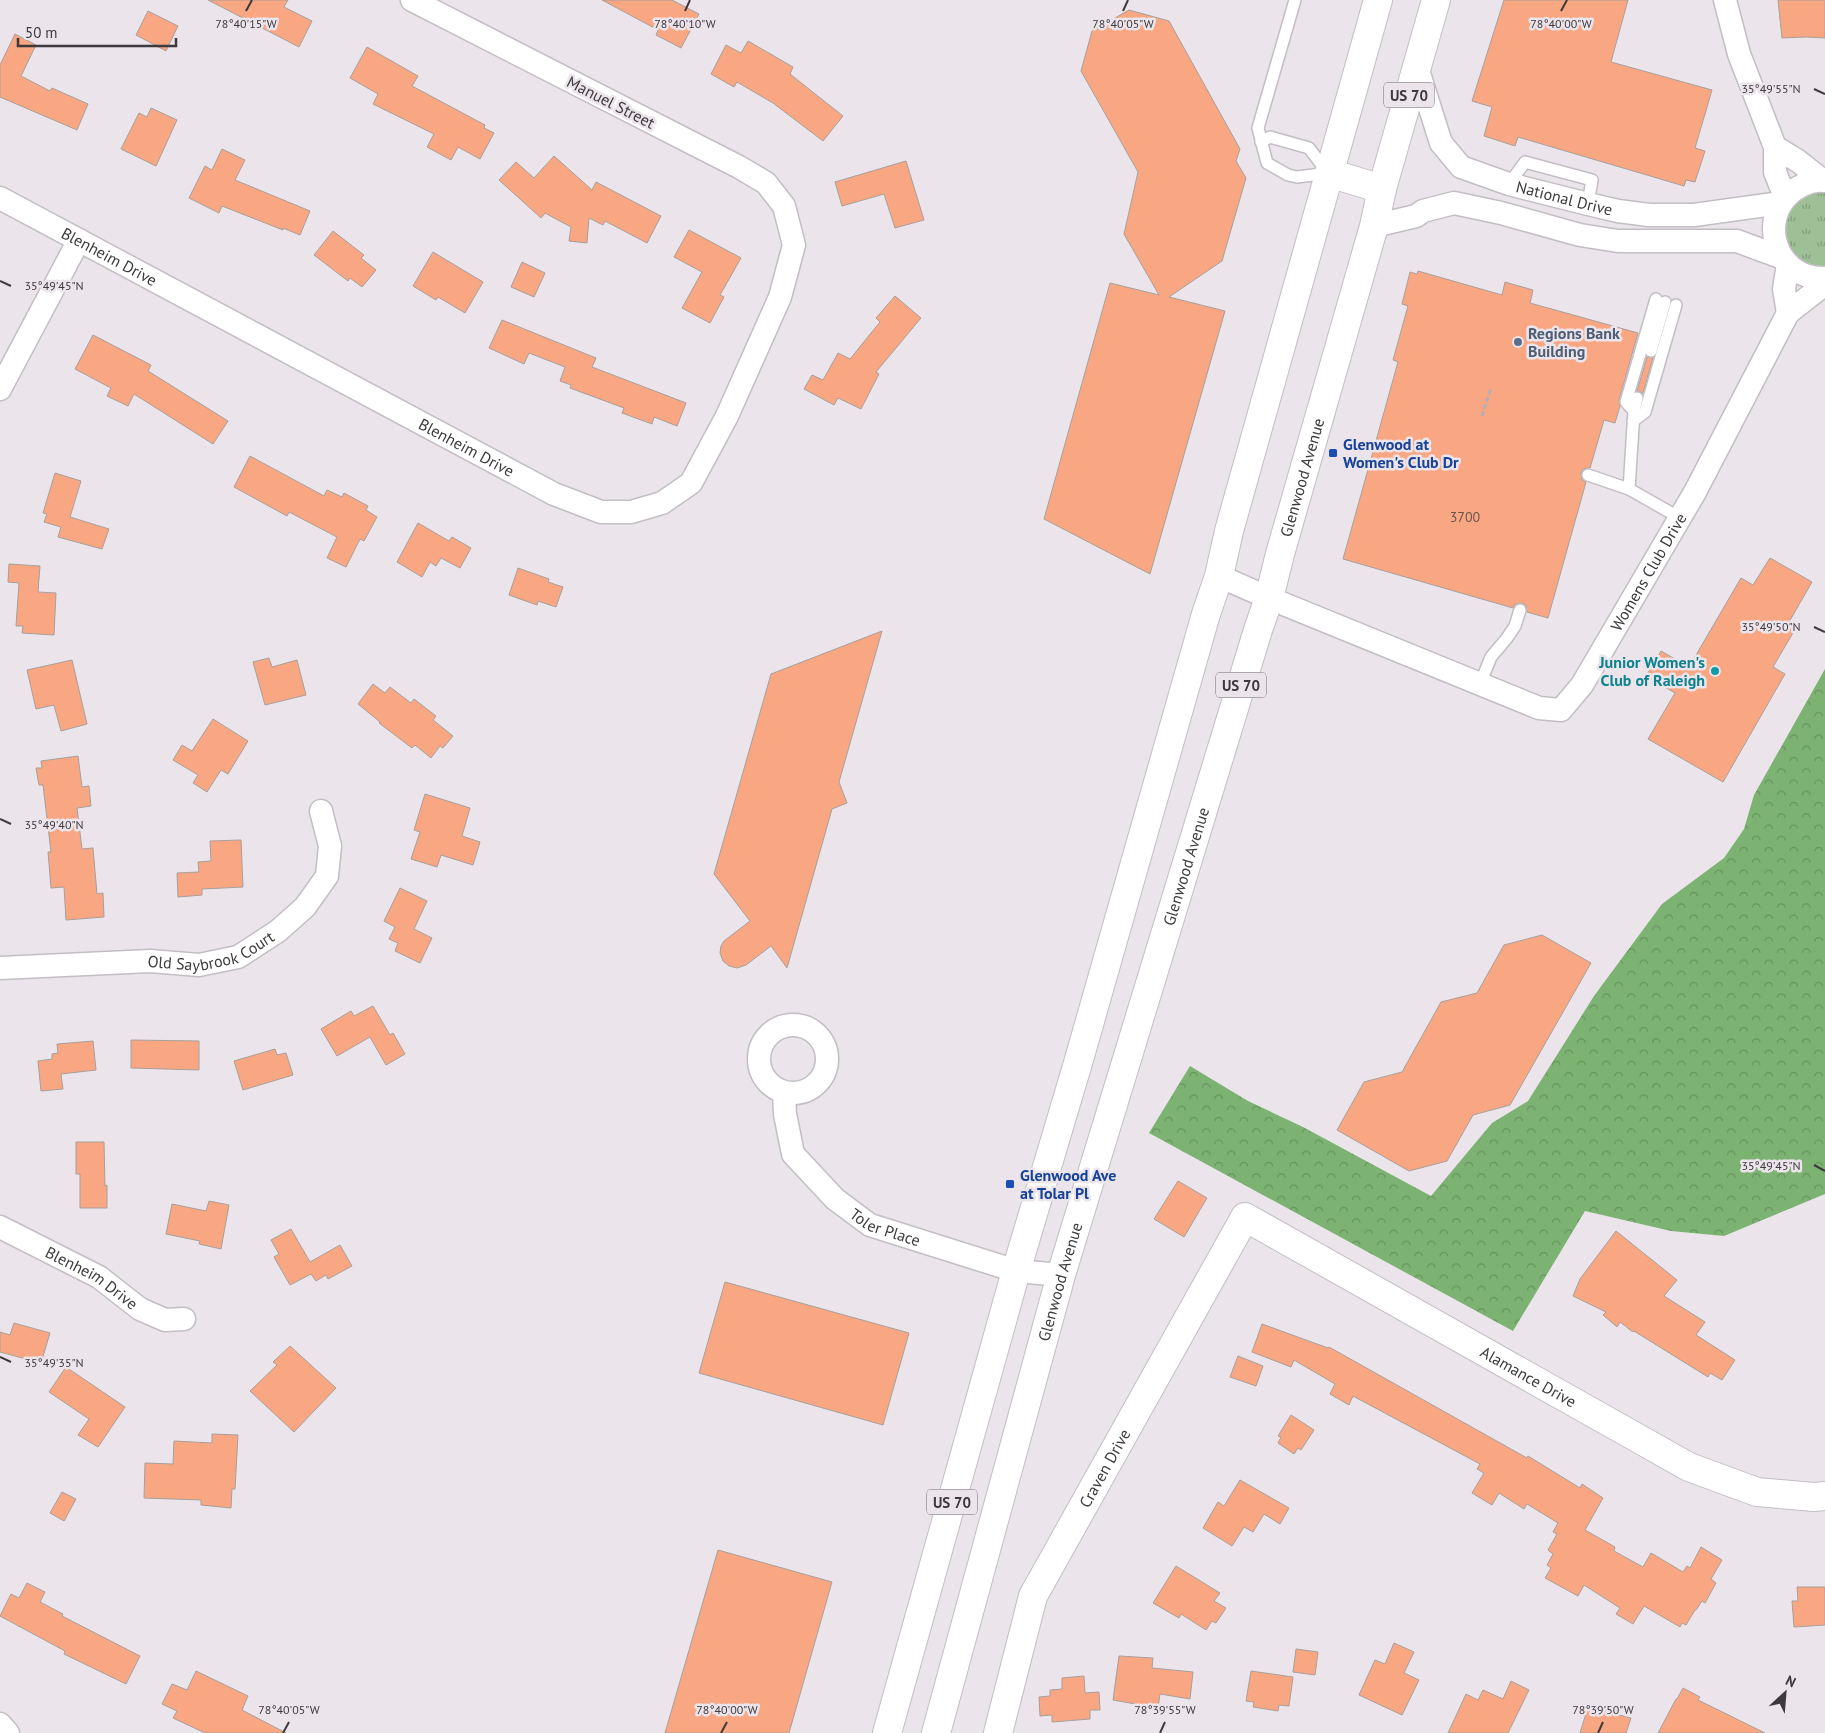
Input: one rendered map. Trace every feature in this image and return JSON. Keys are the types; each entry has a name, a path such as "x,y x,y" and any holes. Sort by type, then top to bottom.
{"main road":[{"name":"US 70","path":"887,1733 1016,1271 1081,1053 1206,614 1219,576 1229,531 1378,0"},
{"name":"Glenwood Avenue","path":"936,1733 1061,1275 1258,630 1270,598 1280,554 1374,226 1382,189 1436,0"},
{"path":"1329,173 1382,189"},
{"name":"Alamance Drive","path":"1246,1217 1689,1467 1757,1492 1814,1497 1825,1496"},
{"name":"Craven Drive","path":"998,1733 1033,1596 1246,1217"}],"street":[{"name":"Manuel Street","path":"412,0 760,178 784,206 789,225"},
{"path":"1725,0 1738,54 1775,147 1775,172 1783,200"},
{"name":"National Drive","path":"1416,67 1441,143 1461,167 1509,184 1618,211 1649,215 1694,215 1783,200"},
{"path":"1775,147 1823,181"},
{"path":"1788,313 1784,289 1785,261 1776,245 1773,230 1775,216 1783,200 1795,188 1808,182 1823,181"},
{"name":"Blenheim Drive","path":"0,198 554,494 601,512 631,512 662,503 691,483 727,416 780,297 794,245 789,225"},
{"name":"National Drive","path":"1374,226 1416,216 1423,212 1454,203 1501,213 1580,235 1618,241 1737,241 1785,261 1798,271 1810,276 1825,278"},
{"path":"0,389 79,240"},
{"name":"Womens Club Drive","path":"1219,576 1539,708 1561,710 1582,685 1695,492 1788,313 1825,284"},
{"name":"Old Saybrook Court","path":"0,968 150,961 198,965 238,957 278,931 305,907 327,876 330,846 321,811"},
{"name":"Toler Place","path":"784,1093 785,1114 793,1154 835,1199 870,1225 1016,1271 1061,1275"},
{"name":"Blenheim Drive","path":"0,1227 99,1276 140,1309 165,1320 184,1320"},
{"path":"0,1724 8,1733"}],"lane":[{"path":"1261,142 1270,137 1309,148 1329,173 1297,178 1267,163 1261,142 1258,128 1294,0"},
{"path":"1651,351 1666,302"},
{"path":"1633,416 1645,412 1666,302"},
{"path":"1633,416 1626,402 1666,302"},
{"path":"1629,489 1633,416 1637,398"},
{"path":"1588,475 1629,489 1680,518"},
{"path":"1480,684 1491,657 1507,638 1520,610"}],"path":[{"path":"1482,416 1491,388"}],"green space":[{"path":"1825,191 1825,266 1807,263 1795,255 1787,243 1784,230 1786,216 1794,204 1806,195"},
{"path":"1825,669 1825,1194 1724,1236 1671,1231 1585,1211 1513,1331 1149,1133 1190,1066 1248,1101 1303,1127 1431,1196 1492,1123 1528,1101 1594,996 1662,904 1724,858 1744,829 1754,795"}],"building":[{"path":"208,0 288,0 284,7 312,21 299,47"},
{"path":"602,0 672,0 699,14 681,48 656,35 658,30"},
{"path":"1504,0 1628,0 1611,62 1712,90 1695,148 1705,151 1695,182 1686,180 1684,186 1518,137 1515,146 1484,136 1492,107 1472,101"},
{"path":"1778,0 1825,0 1825,38 1782,38"},
{"path":"1129,10 1169,21 1240,149 1236,161 1246,178 1222,261 1169,297 1225,311 1150,574 1044,519 1110,283 1159,295 1124,234 1138,172 1081,71 1092,31"},
{"path":"148,11 178,26 166,51 136,35"},
{"path":"15,34 36,45 21,76 50,91 52,88 88,104 77,130 0,97 0,65"},
{"path":"748,41 793,67 790,74 843,116 823,141 773,103 737,82 734,87 711,74 726,45 741,53"},
{"path":"367,47 418,76 412,86 485,125 484,128 494,133 480,159 458,147 451,160 427,147 434,134 373,104 378,94 350,78"},
{"path":"151,108 177,120 156,166 121,149 139,113 147,117"},
{"path":"222,149 245,160 235,180 310,211 300,235 222,206 219,213 189,198 205,166 212,170"},
{"path":"554,156 592,190 596,182 661,216 647,243 605,221 603,225 589,218 587,243 569,241 571,227 545,213 541,218 499,180 516,162 534,178"},
{"path":"906,161 924,220 895,228 884,194 842,206 835,182"},
{"path":"689,230 741,258 720,295 724,297 710,323 682,308 702,272 674,257"},
{"path":"333,231 364,255 361,258 376,270 362,287 350,278 348,281 314,255"},
{"path":"433,252 483,282 465,313 438,297 436,300 413,286"},
{"path":"522,262 545,273 534,297 511,287"},
{"path":"1418,271 1502,295 1505,282 1533,290 1530,303 1638,333 1619,400 1620,406 1615,423 1604,420 1590,468 1583,469 1581,473 1582,480 1586,482 1548,618 1527,612 1526,605 1522,603 1515,604 1513,608 1343,559 1398,362 1393,360 1408,306 1402,304 1410,272 1417,274"},
{"path":"895,296 921,318 876,372 879,374 861,409 838,398 834,405 804,389 812,375 823,380 838,353 850,359 880,322 876,318"},
{"path":"502,320 596,358 592,367 686,403 677,426 654,417 652,424 622,413 624,408 570,388 571,385 560,381 565,367 529,353 524,364 489,348"},
{"path":"93,335 151,365 148,371 228,421 213,444 134,394 128,406 107,396 111,388 75,369"},
{"path":"1647,357 1653,358 1643,393 1637,391"},
{"path":"250,456 324,496 327,490 342,497 344,493 368,506 366,510 377,517 364,541 360,539 346,567 327,558 337,537 289,512 287,516 234,487"},
{"path":"55,473 81,481 70,517 109,529 102,549 58,537 61,527 44,522 47,514 43,513"},
{"path":"418,523 449,541 452,537 471,548 460,568 441,558 436,566 430,562 422,577 397,562"},
{"name":"Junior Women's Club of Raleigh","path":"1770,558 1812,582 1789,622 1797,626 1773,667 1785,674 1723,782 1648,739 1675,693 1646,676 1661,651 1689,667 1741,578 1753,585"},
{"path":"9,564 40,566 38,592 56,593 54,635 22,633 23,626 16,626 19,583 8,582"},
{"path":"518,568 549,579 548,582 563,587 556,607 538,601 537,605 509,595"},
{"path":"882,631 839,782 847,803 832,809 787,968 771,946 746,965 737,968 729,966 723,961 720,953 721,946 724,941 750,921 714,874 771,674"},
{"path":"269,658 272,667 297,660 306,695 265,705 253,662"},
{"path":"72,660 87,724 61,731 54,705 36,709 27,670"},
{"path":"373,684 385,693 390,687 411,703 414,699 436,716 433,720 453,736 443,748 440,746 431,758 415,745 412,748 358,704"},
{"path":"213,719 248,741 228,774 221,770 207,792 193,783 198,775 173,760 182,745 192,751"},
{"path":"78,756 82,787 89,786 91,806 77,808 82,849 93,848 97,894 103,893 104,917 66,920 64,887 51,888 48,852 51,852 43,785 39,785 36,768 42,768 41,761"},
{"path":"425,794 470,808 462,836 480,842 473,865 441,855 437,867 411,859 420,832 414,830"},
{"path":"241,840 243,887 202,889 202,895 178,897 177,873 199,872 198,862 211,861 210,841"},
{"path":"400,888 427,901 414,929 432,938 420,963 395,951 398,943 389,939 395,927 384,921"},
{"path":"1542,935 1591,963 1510,1105 1473,1115 1447,1161 1409,1171 1337,1130 1364,1082 1402,1072 1441,1002 1477,993 1504,945"},
{"path":"373,1006 390,1035 393,1033 405,1054 386,1065 370,1037 337,1056 321,1029 351,1011 354,1016"},
{"path":"131,1040 199,1041 199,1070 131,1068"},
{"path":"93,1041 96,1070 61,1074 63,1089 41,1091 38,1061 52,1059 52,1054 58,1053 57,1044"},
{"path":"275,1049 277,1055 286,1053 293,1075 243,1090 234,1061"},
{"path":"76,1142 104,1142 107,1208 80,1208 80,1174 76,1174"},
{"path":"1178,1181 1207,1198 1184,1237 1154,1219"},
{"path":"209,1201 229,1205 221,1249 199,1244 200,1241 166,1234 172,1204 206,1211"},
{"path":"291,1229 310,1262 340,1245 352,1266 328,1279 326,1275 316,1281 311,1274 290,1285 274,1257 279,1254 271,1240"},
{"path":"1616,1231 1677,1280 1664,1296 1705,1322 1696,1335 1735,1360 1722,1380 1710,1373 1708,1377 1633,1332 1620,1322 1617,1327 1603,1315 1606,1312 1573,1296 1580,1279"},
{"path":"725,1282 909,1333 883,1425 699,1373"},
{"path":"14,1323 50,1333 41,1363 0,1352 0,1332 10,1335"},
{"path":"1262,1324 1329,1347 1527,1458 1528,1456 1580,1488 1582,1484 1603,1498 1585,1530 1615,1547 1614,1551 1643,1567 1651,1553 1683,1572 1687,1566 1690,1568 1701,1547 1722,1560 1711,1579 1716,1583 1705,1603 1702,1601 1686,1625 1682,1623 1680,1627 1644,1606 1633,1624 1616,1614 1620,1608 1584,1585 1578,1596 1545,1578 1551,1568 1547,1565 1553,1554 1548,1550 1557,1534 1553,1532 1558,1523 1527,1504 1524,1509 1499,1493 1492,1505 1472,1493 1484,1473 1477,1469 1480,1464 1353,1396 1349,1405 1330,1394 1335,1384 1294,1360 1291,1367 1252,1352"},
{"path":"290,1346 336,1388 294,1432 250,1391 277,1365 273,1362"},
{"path":"1238,1356 1263,1366 1256,1386 1230,1377"},
{"path":"66,1367 125,1407 98,1447 78,1435 89,1419 49,1392"},
{"path":"1291,1415 1314,1430 1301,1450 1298,1448 1294,1454 1278,1443 1281,1437 1278,1436"},
{"path":"212,1434 238,1435 235,1489 232,1489 231,1508 201,1505 201,1500 144,1498 145,1463 173,1464 174,1441 212,1443"},
{"path":"1240,1480 1289,1508 1280,1524 1264,1514 1253,1532 1244,1527 1232,1546 1203,1528 1218,1502 1224,1506"},
{"path":"62,1492 76,1499 64,1521 50,1513"},
{"path":"718,1550 832,1582 789,1733 665,1733"},
{"path":"1176,1566 1220,1593 1214,1601 1226,1608 1216,1623 1212,1621 1206,1630 1181,1614 1179,1618 1153,1603"},
{"path":"27,1583 45,1592 40,1602 63,1614 62,1616 140,1656 126,1684 64,1654 65,1651 0,1616 11,1594 19,1598"},
{"path":"1797,1587 1825,1587 1825,1625 1794,1627 1792,1601 1798,1601"},
{"path":"1394,1643 1414,1652 1404,1673 1419,1680 1402,1715 1359,1695 1375,1660 1385,1664"},
{"path":"1296,1649 1318,1652 1315,1675 1293,1672"},
{"path":"1119,1656 1153,1658 1152,1668 1193,1672 1190,1699 1160,1694 1158,1708 1113,1700"},
{"path":"196,1671 248,1696 242,1710 286,1733 205,1733 173,1718 177,1711 162,1704 172,1684 187,1690"},
{"path":"1251,1671 1293,1677 1289,1706 1279,1705 1278,1711 1253,1707 1254,1702 1246,1701"},
{"path":"1084,1676 1085,1693 1099,1692 1100,1710 1090,1710 1090,1719 1052,1722 1052,1715 1040,1716 1039,1697 1050,1696 1050,1690 1062,1689 1062,1678"},
{"path":"1511,1681 1529,1690 1508,1733 1448,1733 1466,1694 1478,1700 1483,1690 1503,1699"},
{"path":"1683,1688 1700,1697 1698,1700 1765,1733 1658,1733"},
{"path":"1588,1707 1631,1718 1626,1733 1580,1733"}],"place":[{"name":"Regions Bank Building","path":"1518,342"},
{"name":"Glenwood at Women's Club Dr","path":"1333,453"},
{"name":"Junior Women's Club of Raleigh","path":"1715,671"},
{"name":"Glenwood Ave at Tolar Pl","path":"1010,1184"}]}
